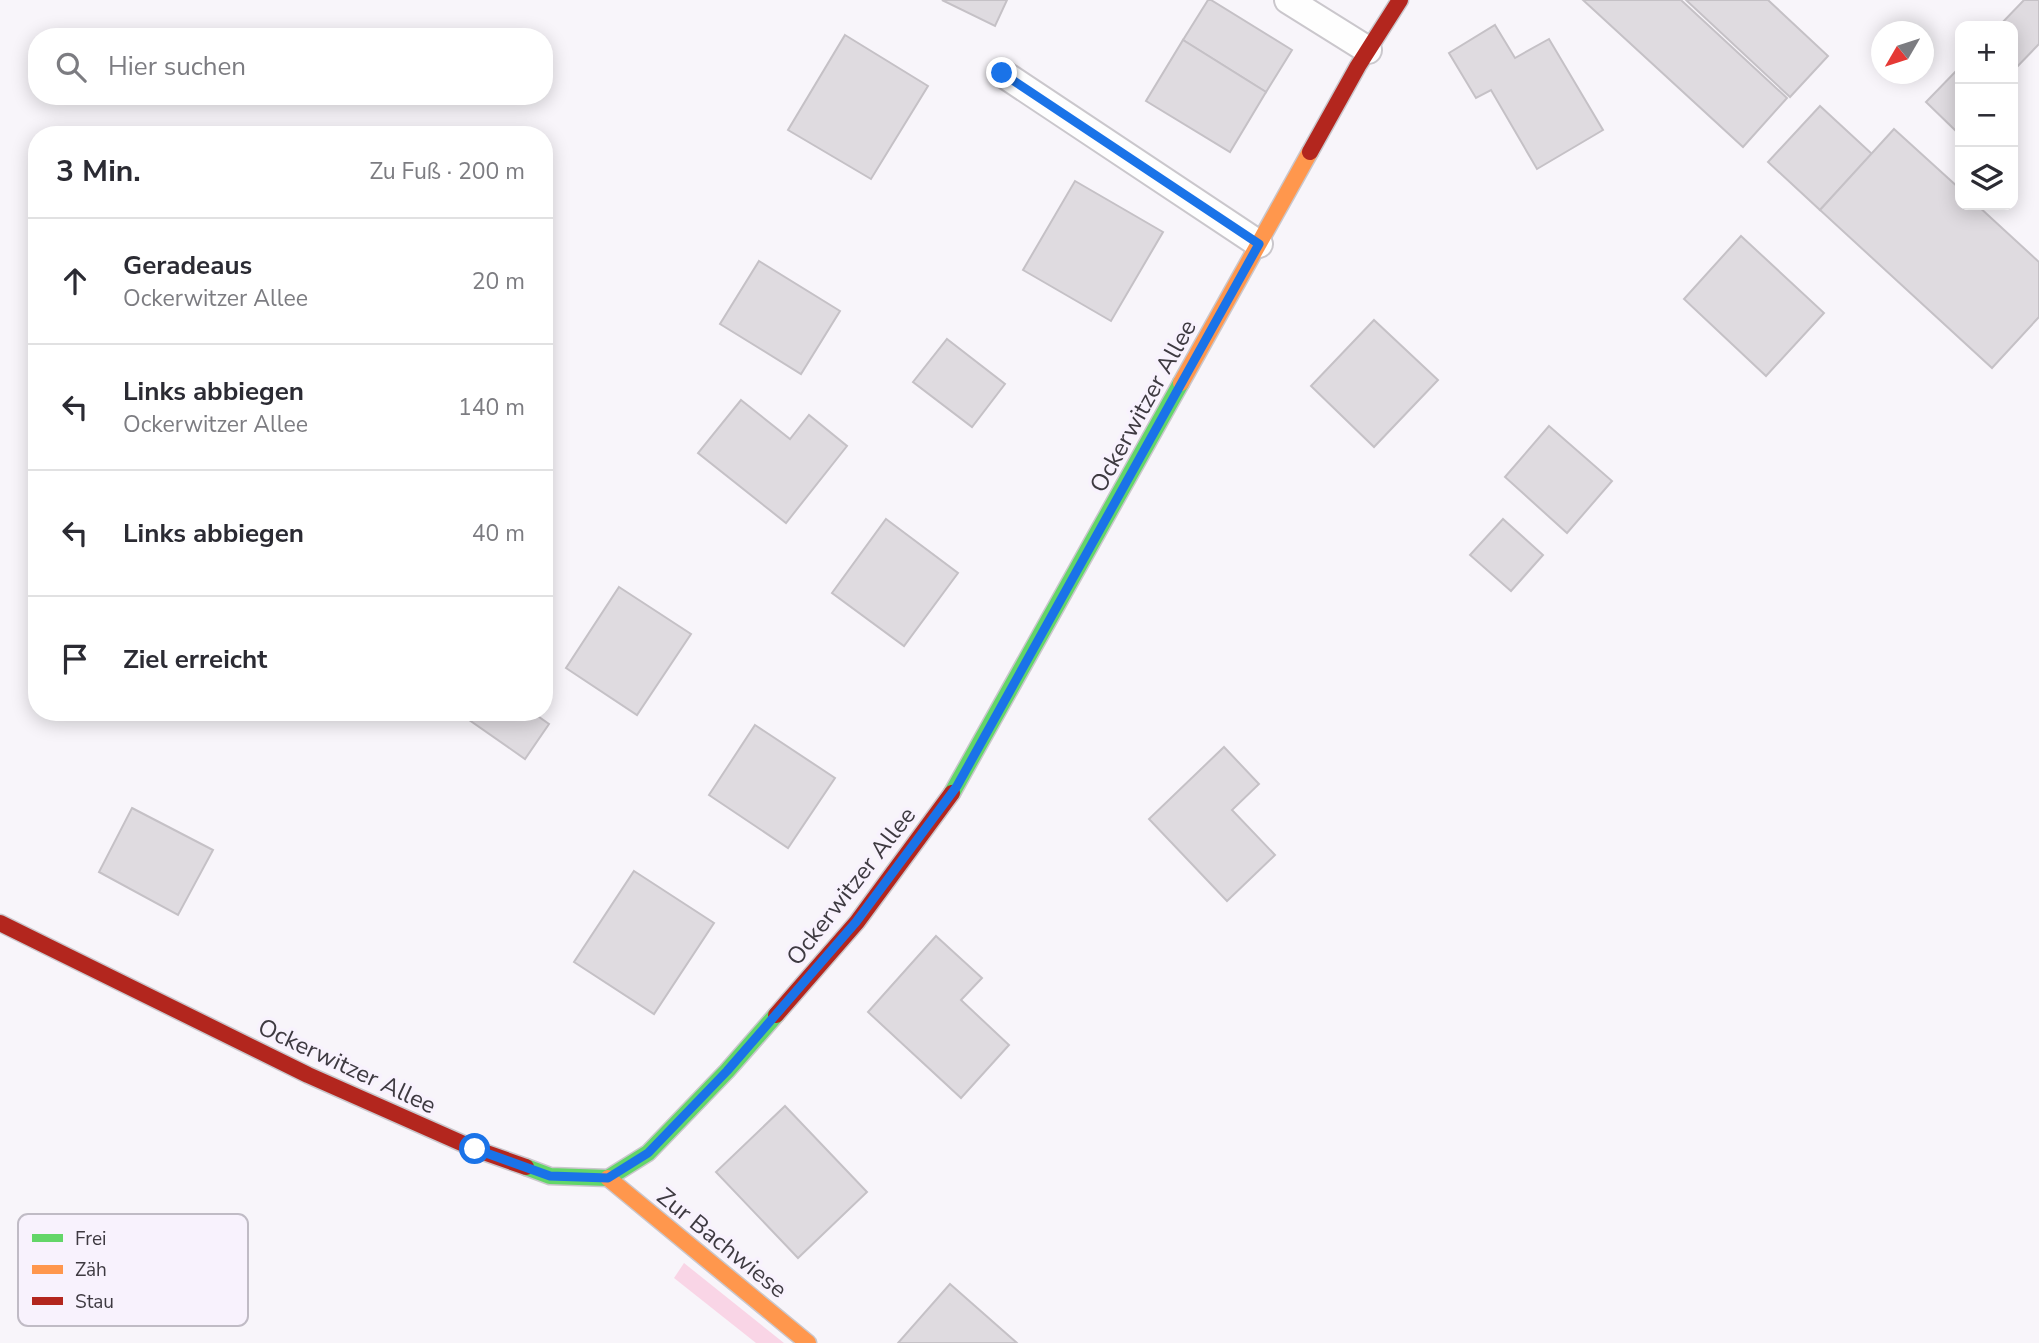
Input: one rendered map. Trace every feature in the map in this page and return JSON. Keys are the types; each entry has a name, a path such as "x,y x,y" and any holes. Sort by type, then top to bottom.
{"street":[{"name":"Ockerwitzer Allee","path":"0,923 308,1075 475,1149 550,1176 608,1178 648,1153 727,1071 856,922 957,786 1368,50 1400,0"},
{"name":"Zur Bachwiese","path":"608,1178 808,1343"}],"lane":[{"path":"1288,0 1368,50"},
{"path":"1002,73 1259,244"}],"shaded area":[{"path":"684,1263 784,1343 756,1343 674,1278"}],"building":[{"path":"942,0 1007,0 995,26"},
{"path":"1208,0 1292,50 1266,92 1183,40"},
{"path":"1583,0 1681,0 1787,98 1743,147"},
{"path":"1686,0 1768,0 1828,56 1790,97"},
{"path":"2024,0 2039,0 2039,44 2018,66 2018,21 2004,21"},
{"path":"1495,25 1515,58 1549,39 1603,130 1537,169 1491,90 1476,98 1449,53"},
{"path":"845,35 928,86 871,179 788,130"},
{"path":"1183,40 1266,92 1230,152 1146,101"},
{"path":"1955,72 1955,130 1926,102"},
{"path":"1820,106 1872,154 1820,210 1768,162"},
{"path":"1894,129 1955,184 1955,210 1982,210 2039,262 2039,317 1992,368 1820,210"},
{"path":"1075,181 1163,232 1111,321 1023,270"},
{"path":"1741,236 1824,313 1766,376 1684,299"},
{"path":"759,261 840,311 801,374 720,324"},
{"path":"1374,320 1438,380 1374,447 1311,386"},
{"path":"947,339 1005,384 972,427 913,382"},
{"path":"741,400 790,439 809,415 847,446 786,523 698,453"},
{"path":"1549,426 1612,481 1567,533 1505,477"},
{"path":"886,519 958,573 904,646 832,593"},
{"path":"1503,519 1543,555 1511,591 1470,555"},
{"path":"619,587 691,634 637,715 566,668"},
{"path":"471,721 545,721 549,724 525,759"},
{"path":"755,725 835,778 788,848 709,795"},
{"path":"1224,747 1259,784 1232,810 1275,855 1227,901 1149,819"},
{"path":"132,808 213,850 178,915 99,872"},
{"path":"634,871 714,923 654,1014 574,962"},
{"path":"936,936 982,978 961,1000 1009,1045 961,1098 868,1012"},
{"path":"785,1106 867,1192 798,1258 716,1172"},
{"path":"950,1284 1017,1343 898,1343"}],"traffic: fast":[{"path":"952,793 1181,383"},
{"path":"526,1167 550,1176 608,1178 648,1153 727,1071 776,1015"}],"traffic: slow":[{"path":"1181,383 1310,152"},
{"path":"608,1178 808,1343"}],"traffic: jam":[{"path":"1310,152 1358,66 1400,0"},
{"path":"776,1015 857,922 952,793"},
{"path":"0,923 308,1075 475,1149 526,1167"}],"route":[{"path":"475,1149 550,1176 608,1178 648,1153 727,1071 856,922 957,786 1259,244 1002,73"}]}
